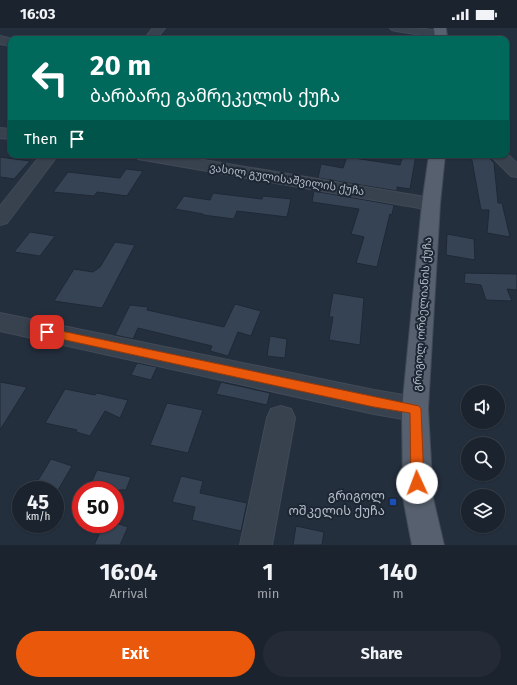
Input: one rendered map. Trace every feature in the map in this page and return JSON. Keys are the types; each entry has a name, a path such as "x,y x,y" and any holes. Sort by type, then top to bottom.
{"main road":[{"name":"გრიგოლ ორბელიანის ქუჩა","path":"428,545 418,498 415,409 430,204 437,158"}],"street":[{"path":"152,36 159,28"},
{"path":"396,28 440,34"},
{"path":"0,219 48,158"},
{"name":"ვასილ გულისაშვილის ქუჩა","path":"162,158 430,204"},
{"path":"501,158 517,172"},
{"path":"0,322 366,401 415,409"},
{"path":"256,545 281,418"}],"building":[{"path":"0,157 30,161 14,179 0,177"},
{"path":"347,158 400,165 402,158 415,158 410,189 397,187 397,191 318,178 321,164 343,168"},
{"path":"472,158 489,158 494,163 498,203 502,203 510,237 487,233 489,210 481,210"},
{"path":"126,169 143,171 127,196 97,192 94,196 53,192 68,172 120,178"},
{"path":"314,191 394,205 392,215 390,214 377,267 356,263 364,237 351,234 359,209 312,202"},
{"path":"213,193 262,199 263,196 291,199 287,217 237,211 234,219 203,215 175,209 184,196 210,200"},
{"path":"30,232 55,236 40,256 14,252"},
{"path":"447,234 474,239 475,260 446,255"},
{"path":"115,242 135,245 102,308 54,301 74,269 93,272 100,267"},
{"path":"465,273 517,274 517,290 507,289 512,301 486,300 481,285 464,283"},
{"path":"333,293 364,298 360,345 329,340 333,317 329,317"},
{"path":"235,304 261,311 251,336 238,332 228,356 210,351 212,346 138,328 133,339 115,335 130,305 148,307 147,310 224,327"},
{"path":"270,336 287,339 285,358 267,356"},
{"path":"137,363 157,367 151,380 131,375"},
{"path":"0,382 27,387 0,430"},
{"path":"221,382 270,393 267,405 216,394"},
{"path":"65,389 95,395 97,393 128,400 120,418 105,411 90,436 76,432 77,430 45,423"},
{"path":"167,403 203,410 188,453 150,445"},
{"path":"51,459 72,466 63,481 38,481"},
{"path":"97,470 131,477 126,490 124,490 124,481 92,481"},
{"path":"181,476 203,481 200,493 247,503 241,531 192,520 195,507 172,502"},
{"path":"124,526 128,527 120,545 94,545 100,533 124,533"},
{"path":"296,526 324,532 322,545 293,545"}],"place":[{"name":"გრიგოლ ოშკელის ქუჩა","path":"393,502"}],"route":[{"path":"47,332 374,402 415,409 417,483"}]}
